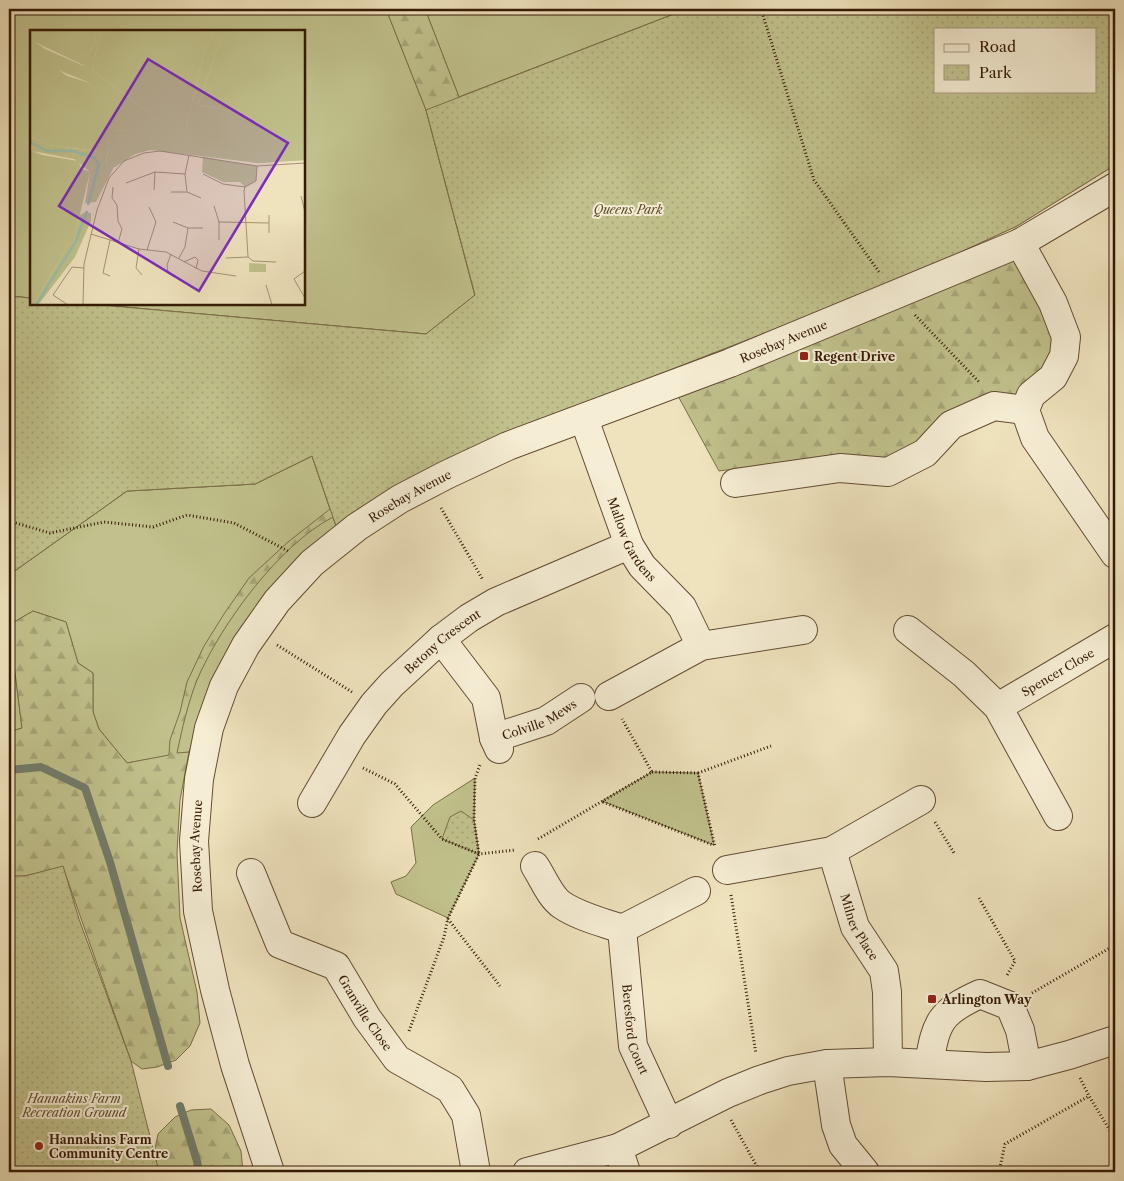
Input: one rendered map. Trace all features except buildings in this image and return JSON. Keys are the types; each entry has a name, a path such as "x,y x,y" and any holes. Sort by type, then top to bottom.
{"street":[{"name":"Rosebay Avenue","path":"270,1172 235,1065 215,990 198,911 194,841 199,779 209,728 224,686 246,645 277,601 312,563 357,527 400,499 428,484 508,446 730,363 1020,243 1115,186"},
{"path":"1020,243 1053,303 1066,337 1064,356 1053,377 1031,396 1024,410 1035,438 1115,554"},
{"path":"736,483 840,468 888,472 924,453 951,425 994,406 1024,410"},
{"name":"Mallow Gardens","path":"584,419 628,545 642,566 682,607 701,646"},
{"name":"Betony Crescent","path":"312,803 352,735 374,704 392,684 441,639 469,618 496,602 628,545"},
{"path":"609,696 701,646 802,630"},
{"path":"908,630 964,674 998,707 1058,816"},
{"name":"Spencer Close","path":"998,707 1115,638"},
{"name":"Colville Mews","path":"441,639 486,698 496,743 546,720 581,698"},
{"path":"727,870 832,851 921,800"},
{"name":"Milner Place","path":"832,851 855,927 884,971 887,992 888,1062"},
{"path":"532,852 550,890 561,904 587,917 622,929 696,891"},
{"name":"Granville Close","path":"251,873 280,944 336,966 367,1018 397,1059 450,1089 466,1115 476,1172"},
{"name":"Beresford Court","path":"622,929 633,1046 669,1124"},
{"path":"929,1064 933,1038 942,1019 957,1005 980,994 1002,1003 1020,1030 1027,1066"},
{"path":"527,1172 622,1160 669,1124 719,1098 788,1070 827,1064 888,1062 986,1067 1027,1066 1070,1055 1115,1040"},
{"path":"827,1064 836,1125 840,1139 843,1146 865,1172"}],"path":[{"path":"761,9 814,180 895,295 980,383 988,388"},
{"path":"428,484 496,602"},
{"path":"9,521 50,532 104,522 153,527 187,516 234,523 312,563"},
{"path":"255,632 374,704"},
{"path":"609,696 652,772"},
{"path":"397,1059 444,937 448,918 479,854 474,820 476,778 482,756 496,743"},
{"path":"340,756 395,784 442,839 479,854 532,852 602,802 652,772 698,773 772,746"},
{"path":"698,773 714,845 727,870 760,1080"},
{"path":"921,800 954,853"},
{"path":"602,802 714,845"},
{"path":"979,898 1015,961 1002,1003"},
{"path":"448,918 500,986"},
{"path":"1002,1003 1115,945"},
{"path":"1070,1055 1089,1096 1115,1139"},
{"path":"1000,1172 1005,1144 1089,1096"},
{"path":"719,1098 760,1172"}],"green space":[{"path":"9,9 386,9 426,110 475,296 426,334 101,305 305,305 305,30 30,30 30,298 9,296"},
{"name":"Queens Park","path":"386,9 425,9 459,97 687,9 1115,9 1115,165 1017,226 900,280 509,433 336,526 333,517 292,546 273,566 236,611 221,635 197,680 185,716 177,753 189,752 180,800 177,853 180,918 197,992 200,1023 190,1046 176,1060 157,1067 142,1069 131,1061 63,867 25,876 9,876 9,732 22,728 9,625 33,611 66,622 78,663 93,673 93,712 99,729 127,763 169,755 170,740 180,712 187,682 204,646 224,614 249,578 288,542 330,509 312,456 255,484 127,491 9,575 9,296 30,298 30,305 101,305 426,334 475,295 426,110"},
{"path":"425,9 687,9 459,97"},
{"name":"Queens Park","path":"687,9 1115,9 1115,165 1017,226 900,280 509,433 336,526 312,456 255,484 127,491 9,575 9,296 30,298 30,305 101,305 426,334 475,295 426,110"},
{"path":"1020,243 1053,303 1053,377 912,449 882,459 812,458 719,471 672,385"},
{"path":"312,456 336,526 261,602 213,681 189,752 127,763 99,729 93,712 93,673 78,663 66,622 33,611 9,625 9,575 127,491 255,484"},
{"path":"9,625 22,728 9,732"},
{"path":"652,772 698,773 714,845 602,801"},
{"path":"475,778 474,820 479,854 448,918 396,894 391,882 406,876 416,863 411,827 433,805"},
{"path":"461,811 474,820 479,854 442,839 450,817"},
{"name":"Hannakins Farm Recreation Ground","path":"63,866 79,919 131,1061 159,1172 9,1172 9,876 25,876"},
{"path":"211,1109 229,1125 241,1151 243,1172 159,1172 154,1154 158,1134 175,1117 191,1110"}],"waterway":[{"path":"9,770 41,767 85,788 110,862 168,1066"},
{"path":"180,1106 199,1172"}],"place":[{"name":"Regent Drive","path":"804,356"},
{"name":"Arlington Way","path":"932,999"},
{"name":"Hannakins Farm Community Centre","path":"39,1146"}]}
